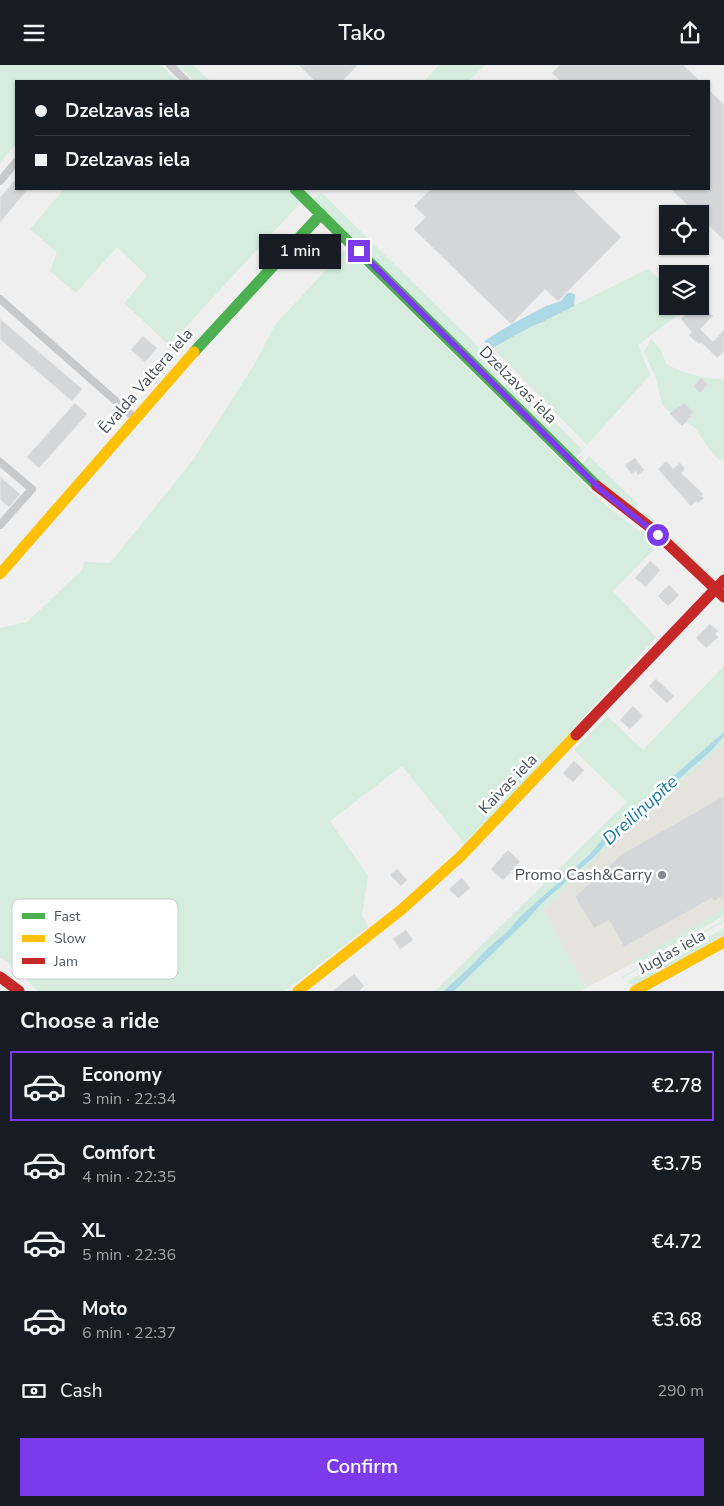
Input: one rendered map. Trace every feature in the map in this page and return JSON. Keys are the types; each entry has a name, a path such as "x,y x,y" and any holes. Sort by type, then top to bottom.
{"street":[{"path":"170,65 185,80"},
{"path":"0,181 15,163"},
{"name":"Dzelzavas iela","path":"297,190 602,491 651,528 721,589"},
{"name":"Ēvalda Valtera iela","path":"2,567 198,346 322,214"},
{"path":"0,299 135,418"},
{"path":"0,462 32,489 0,525"},
{"name":"Kaivas iela","path":"298,991 401,910 460,857 721,589"},
{"name":"Juglas iela","path":"635,991 724,942"},
{"path":"0,977 19,991"}],"shaded area":[{"path":"724,744 724,914 586,988 543,910 617,837"}],"green space":[{"path":"0,65 161,65 176,80 15,80 15,145 0,163"},
{"path":"177,65 193,65 209,80 193,80"},
{"path":"439,65 486,65 469,80 425,80"},
{"path":"63,190 288,190 301,202 169,345 124,303 147,276 117,247 76,293 50,271 57,253 30,229"},
{"path":"321,193 506,374 499,382 314,199"},
{"path":"346,248 609,508 658,545 613,591 656,637 514,794 464,843 402,766 330,821 368,876 362,915 368,927 285,991 38,991 25,979 178,979 178,899 12,899 12,967 0,958 0,628 27,622 82,570 84,562 110,563 193,460 254,365 275,325"},
{"path":"648,269 659,278 659,315 677,315 638,345 650,375 587,445 491,346"},
{"path":"651,339 661,350 666,364 694,375 724,379 724,459 719,460 695,428 684,419 671,414 662,404 656,378 644,352"},
{"path":"512,380 583,450 575,458 504,387"},
{"path":"589,456 638,504 634,510 603,485 582,464"},
{"path":"645,511 715,579 710,577 669,537 641,515"},
{"path":"724,666 724,744 617,837 543,910 586,988 581,991 435,991 627,802 574,750 607,716 643,750"},
{"path":"724,909 724,916 635,965 633,961"},
{"path":"724,920 724,922 622,978 622,977"},
{"path":"724,928 724,935 638,984 627,982"}],"water":[{"path":"567,293 575,295 574,306 492,348 484,341 546,306 561,301"},
{"name":"Dreiliņupīte","path":"724,732 724,736 711,751 614,835 594,857 542,903 454,991 444,991 507,932 521,916 589,855 606,835"}],"building":[{"path":"299,65 358,65 343,80 314,80"},
{"path":"560,65 683,65 699,80 560,80 552,73"},
{"path":"710,91 724,105 724,240 709,226 709,205 688,205 672,190 710,190"},
{"path":"15,180 15,190 27,190 0,222 0,198"},
{"path":"430,190 573,190 621,237 558,301 545,289 511,324 414,229 426,217 414,206"},
{"path":"709,312 713,316 700,329 713,342 724,330 724,351 717,358 701,342 699,344 689,335 692,332 681,319 686,315 709,315"},
{"path":"0,319 82,389 72,401 0,339"},
{"path":"143,336 157,348 145,362 131,350"},
{"path":"701,378 708,384 700,393 693,386"},
{"path":"75,403 87,414 39,468 27,457"},
{"path":"684,403 694,412 682,426 670,414"},
{"path":"635,458 644,470 638,475 636,471 632,474 625,465"},
{"path":"666,461 673,469 680,463 685,468 681,473 703,494 701,496 704,498 698,503 696,501 691,506 658,469"},
{"path":"0,477 20,494 9,507 0,499"},
{"path":"650,561 660,570 646,587 635,578"},
{"path":"669,585 679,595 668,606 658,596"},
{"path":"710,624 718,631 715,634 718,637 706,648 696,638"},
{"path":"656,679 674,696 667,703 649,686"},
{"path":"633,706 643,716 630,729 620,720"},
{"path":"574,761 584,770 573,782 563,773"},
{"name":"Promo Cash&Carry","path":"724,796 724,896 714,901 712,898 624,947 609,920 594,928 575,897 622,854"},
{"path":"508,850 520,862 503,880 491,869"},
{"path":"397,869 407,880 401,886 390,875"},
{"path":"462,878 470,888 458,898 449,889"},
{"path":"406,930 413,940 400,949 393,939"},
{"path":"354,974 364,986 359,991 333,991"}],"traffic: fast":[{"path":"296,190 597,486"},
{"path":"194,352 321,214"}],"traffic: slow":[{"path":"0,574 194,352"},
{"path":"298,991 401,910 460,857 576,735"},
{"path":"635,991 724,942"}],"traffic: jam":[{"path":"597,486 651,528 724,597"},
{"path":"576,735 724,580"},
{"path":"0,977 19,991"}],"place":[{"name":"Promo Cash&Carry","path":"662,875"}],"route":[{"path":"359,251 602,491 658,535"}]}
